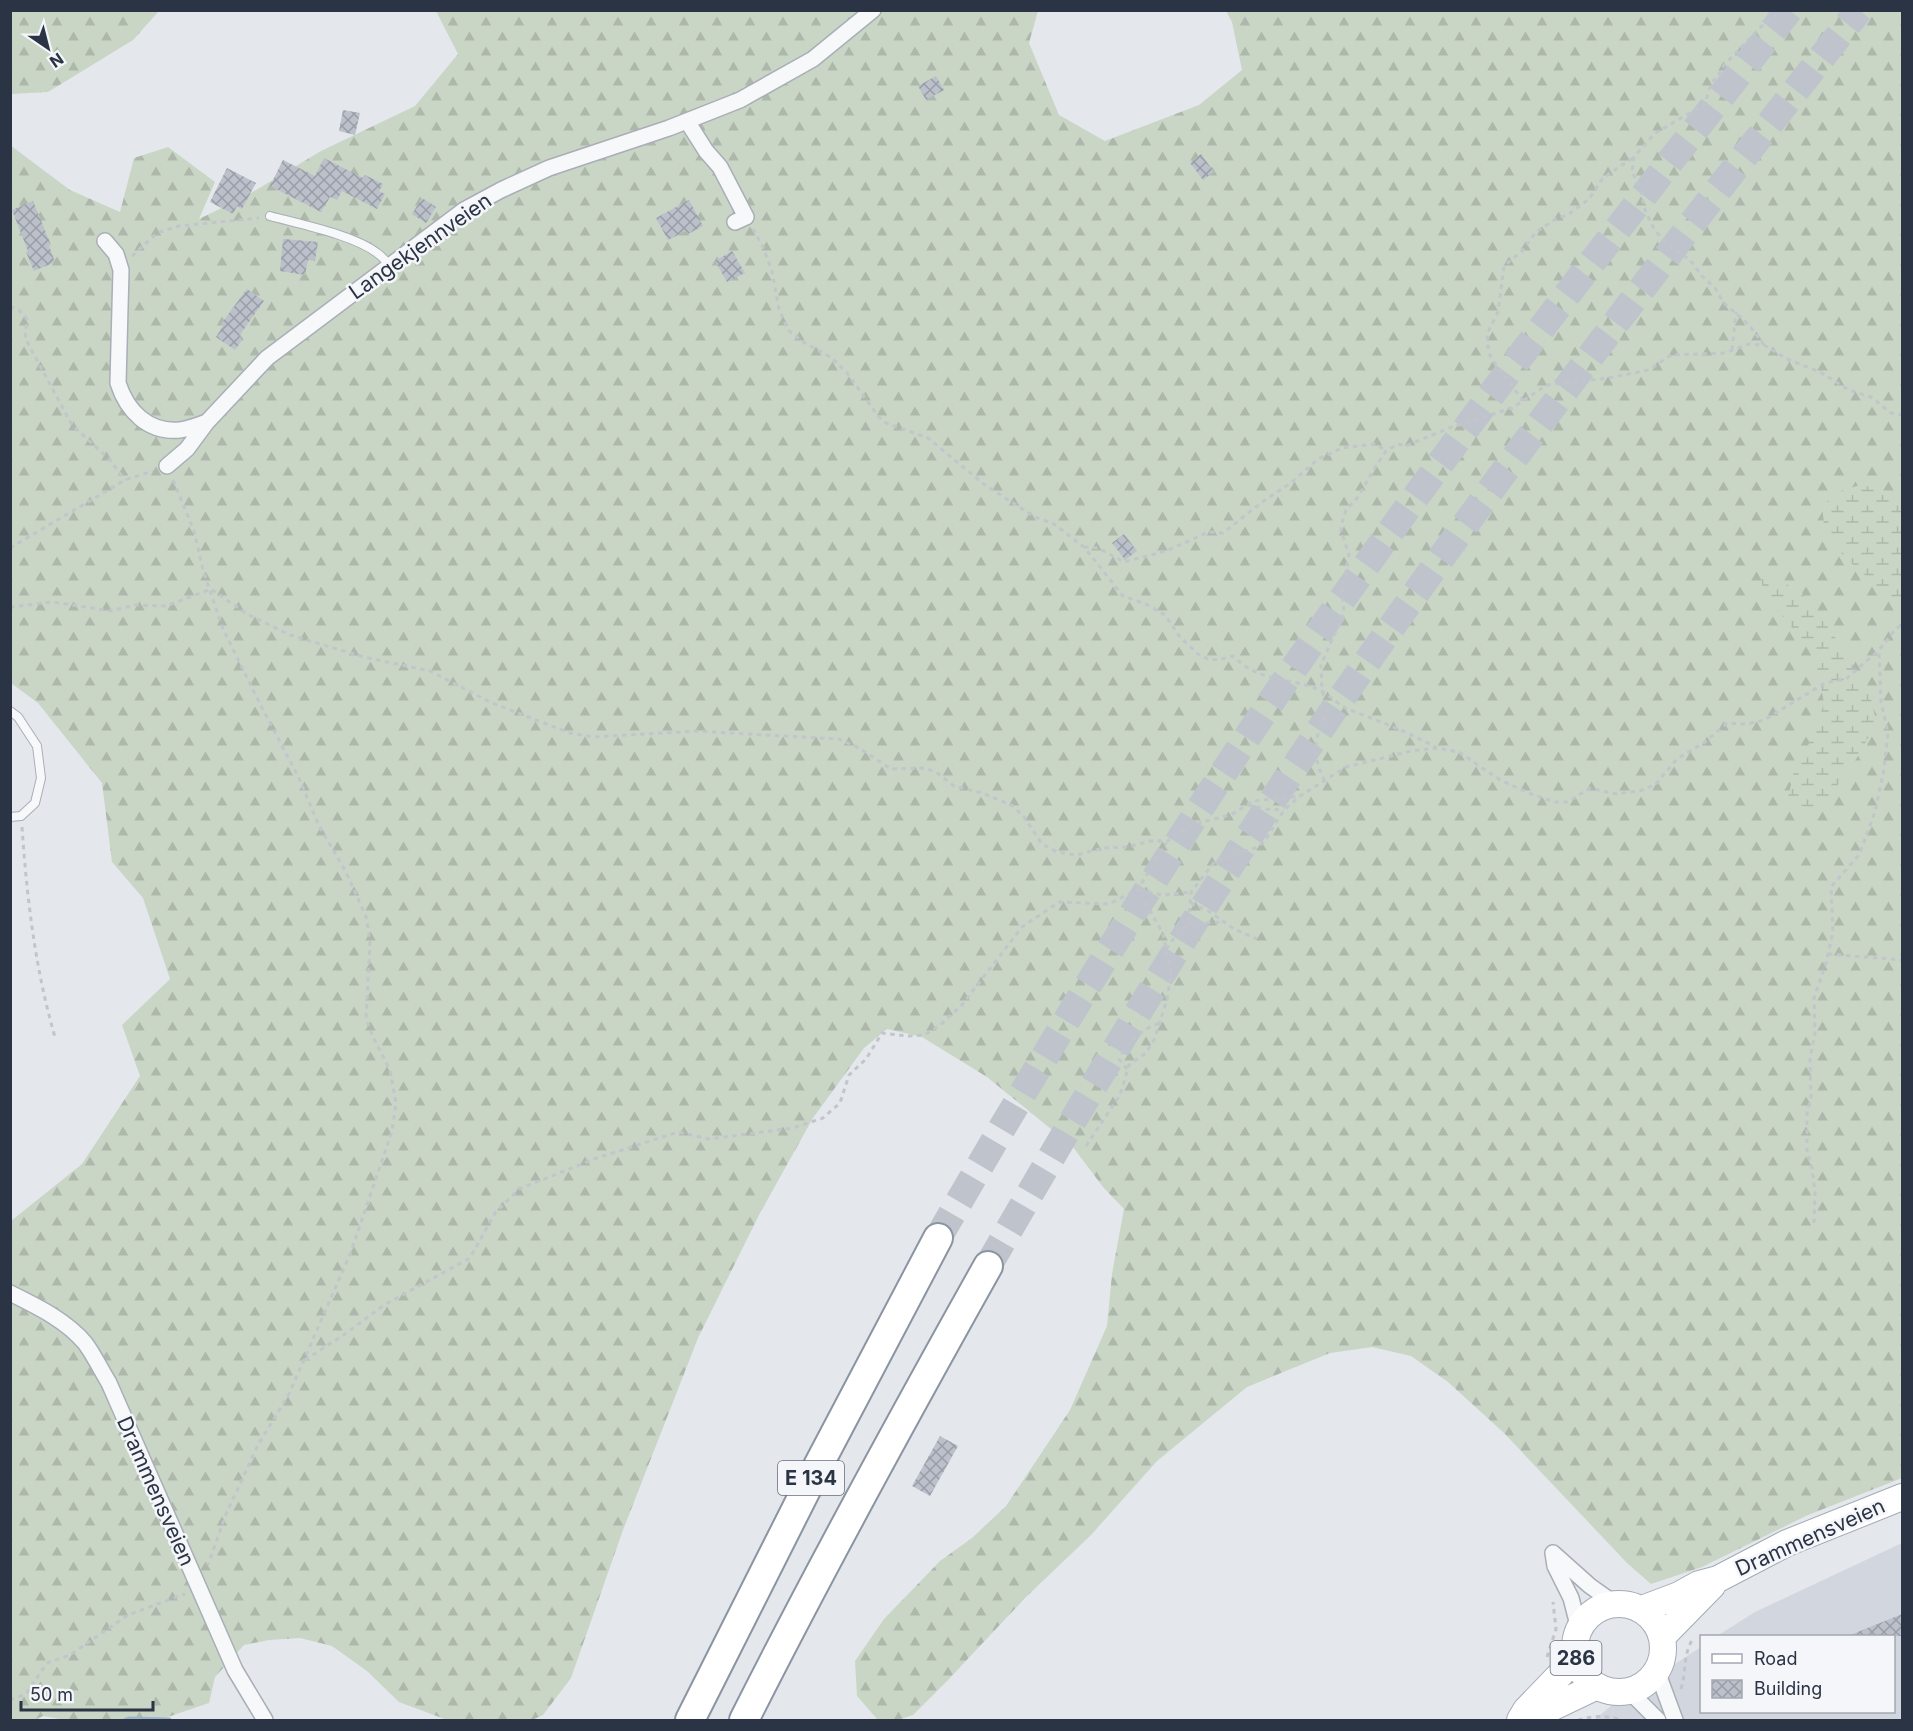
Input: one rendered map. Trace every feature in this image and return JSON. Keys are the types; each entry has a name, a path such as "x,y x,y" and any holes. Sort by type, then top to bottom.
{"highway":[{"name":"E 134","path":"690,1720 819,1464 938,1238"},
{"name":"E 134","path":"744,1720 901,1422 988,1266"}],"main road":[{"name":"Drammensveien","path":"1718,1579 1787,1543 1902,1497"},
{"path":"1642,1609 1679,1595 1699,1584 1718,1579"},
{"path":"1662,1637 1707,1593 1718,1579"},
{"path":"1614,1604 1633,1605 1642,1609 1655,1621 1662,1637 1663,1655 1657,1671 1645,1684 1629,1691"},
{"name":"286","path":"1614,1604 1593,1612 1585,1619 1575,1643 1576,1658 1583,1674 1597,1686 1607,1690 1629,1691"},
{"name":"286","path":"1520,1720 1526,1710 1576,1658"},
{"name":"286","path":"1525,1720 1597,1686"}],"street":[{"name":"Langekjennveien","path":"167,466 187,449 207,422 267,358 445,223 501,190 562,164 687,121 740,100 813,59 873,10"},
{"path":"687,121 720,168 740,220"},
{"path":"105,241 116,254 121,270 118,383 123,398 129,408 145,421 162,428 180,430 207,422"},
{"name":"Drammensveien","path":"10,1293 63,1324 84,1342 93,1355 109,1383 235,1670 265,1720"},
{"path":"1579,1629 1571,1598 1555,1566 1553,1553 1614,1604"},
{"path":"1657,1671 1675,1720"},
{"path":"1629,1691 1658,1720"}],"lane":[{"path":"270,216 329,232 364,246 376,252 390,266"},
{"path":"10,711 18,717 37,746 41,778 35,803 21,816 10,817"}],"path":[{"path":"1523,401 1491,358 1488,347 1487,334 1498,312 1504,266 1522,251 1536,232 1554,220 1569,214 1589,199 1603,178 1634,157 1654,134 1705,104 1711,86 1715,78 1721,74 1724,65 1762,26 1782,10"},
{"path":"1634,157 1632,172 1654,229 1665,242 1690,260 1715,288 1723,302 1736,312 1764,345 1787,359 1820,372 1849,390 1871,396 1891,413 1902,415"},
{"path":"121,270 157,233 179,226 270,216"},
{"path":"740,220 763,247 772,271 779,309 788,330 803,342 832,358 847,373 878,416 886,423 928,438 985,485 1035,517 1054,524 1084,547 1123,596 1148,605 1165,615 1180,637 1198,654 1210,660 1233,656 1250,670 1263,676 1322,691 1346,708 1437,748 1459,752 1500,780 1531,794 1555,802 1568,802 1590,788 1616,794 1639,791 1655,785 1677,759 1705,742 1727,723 1747,724 1764,720 1825,683 1846,679 1880,650 1902,624"},
{"path":"10,306 19,310 27,319 25,338 72,424 110,460 125,480"},
{"path":"1732,350 1736,312"},
{"path":"1325,781 1317,768 1316,753 1317,733 1328,710 1322,691 1321,665 1344,612 1342,592 1348,554 1341,526 1346,510 1358,497 1386,451 1398,444 1406,446 1449,428 1512,408 1547,385 1608,378 1649,370 1671,355 1725,353 1749,344 1764,345"},
{"path":"1084,547 1098,548 1124,562 1166,551 1209,532 1223,533 1261,502 1292,482 1318,459 1342,448 1375,444 1386,451"},
{"path":"10,548 125,480 167,466 194,531 203,570 223,628 299,778 319,826 346,872 367,919 370,944 366,1019 390,1070 396,1103 392,1131 351,1252 289,1394 258,1445 226,1514 199,1588 128,1615 70,1655 47,1663 26,1694 10,1700"},
{"path":"10,606 53,602 111,611 135,605 166,606 211,589"},
{"path":"211,589 247,614 290,635 364,657 430,671 492,702 570,733 593,737 696,730 839,739 860,748 891,769 924,768 936,771 954,786 982,793 1013,806 1042,844 1057,852 1076,855 1155,840 1167,842"},
{"path":"1814,1223 1815,1192 1808,1152 1807,1113 1811,1097 1810,1059 1815,1033 1814,998 1833,932 1831,887 1859,855 1875,812 1884,769 1888,733 1881,702 1880,650"},
{"path":"1166,949 1188,924 1191,892 1215,860 1255,848 1264,842 1284,810 1300,796 1346,767 1411,751 1437,748"},
{"path":"303,1362 384,1305 470,1258 495,1214 519,1189 597,1158 678,1132 709,1139 793,1128 823,1118 840,1103 849,1075 866,1059 882,1033 924,1035 939,1026 962,1005 1022,927 1059,902 1109,904 1138,889 1167,842 1185,827 1241,810 1251,802 1300,796"},
{"path":"1247,804 1266,809 1284,810"},
{"path":"21,816 28,897 44,999 55,1037"},
{"path":"1138,889 1162,895 1191,892"},
{"path":"1086,1146 1120,1095 1129,1065 1146,1053 1154,1040 1167,999 1171,973 1166,949 1162,934 1138,889"},
{"path":"1190,903 1257,939"},
{"path":"1188,924 1222,922"},
{"path":"1828,954 1902,960"},
{"path":"1127,1069 1119,1059 1128,1044 1151,1026 1160,1023"},
{"path":"1667,1700 1683,1686 1683,1666 1687,1648 1693,1638"},
{"path":"1577,1720 1599,1717 1622,1720"}],"shaded area":[{"path":"1902,1543 1902,1720 1594,1720 1612,1705 1700,1648 1700,1713 1895,1713 1895,1635 1719,1635 1755,1612"}],"green space":[{"path":"11,10 159,11 133,40 48,92 11,94"},
{"path":"436,11 1038,11 1029,43 1059,115 1105,141 1199,105 1242,70 1232,22 1226,11 1902,11 1902,1478 1808,1515 1702,1567 1651,1584 1627,1563 1504,1433 1448,1382 1411,1356 1372,1347 1330,1353 1247,1387 1157,1461 1091,1535 1026,1597 913,1715 898,1720 877,1719 857,1696 855,1661 884,1619 940,1561 972,1538 1006,1506 1070,1410 1107,1326 1112,1274 1124,1209 1103,1187 1073,1147 987,1077 922,1037 887,1029 864,1048 813,1118 760,1213 698,1338 623,1530 571,1678 543,1715 532,1720 447,1720 399,1702 367,1671 332,1646 300,1638 269,1640 244,1645 215,1677 209,1703 159,1720 65,1720 43,1716 35,1720 11,1720 11,1221 82,1164 140,1076 122,1025 170,979 143,898 112,862 102,783 38,703 11,683 10,145 70,190 120,212 134,158 168,147 215,182 199,219 246,196 321,151 415,106 458,54"},
{"path":"1863,484 1902,502 1902,604 1900,606 1875,587 1844,557 1824,525 1822,505 1841,491"},
{"path":"1759,569 1802,593 1833,634 1870,694 1876,721 1861,752 1832,793 1822,802 1808,809 1788,797 1794,772 1814,734 1824,703 1815,655 1764,594"}],"building":[{"path":"936,76 944,90 926,100 918,86"},
{"path":"343,110 360,113 355,135 339,131"},
{"path":"1201,154 1214,172 1203,180 1190,163"},
{"path":"324,158 363,178 365,175 383,184 379,191 385,194 377,209 342,191 337,200 330,197 321,212 270,186 283,160 315,176"},
{"path":"227,168 256,183 242,209 237,206 233,214 210,202"},
{"path":"422,198 436,207 426,223 412,214"},
{"path":"689,200 703,226 688,234 686,231 668,240 656,218"},
{"path":"33,201 51,245 49,246 55,262 34,271 12,210"},
{"path":"283,239 318,242 315,261 308,260 305,275 280,271"},
{"path":"732,251 745,273 727,282 715,261"},
{"path":"247,289 264,301 239,336 243,339 235,350 216,337 223,326 221,324"},
{"path":"1124,534 1137,551 1125,560 1112,543"},
{"path":"940,1436 958,1446 930,1496 912,1486"},
{"path":"1902,1614 1902,1636 1850,1635"}],"waterway":[{"path":"126,1720 169,1720"}],"tunnel":[{"path":"938,1238 1035,1073 1135,910 1293,669 1509,371 1789,10"},
{"path":"988,1266 1074,1118 1208,899 1350,686 1473,514 1600,344 1859,10"}]}
